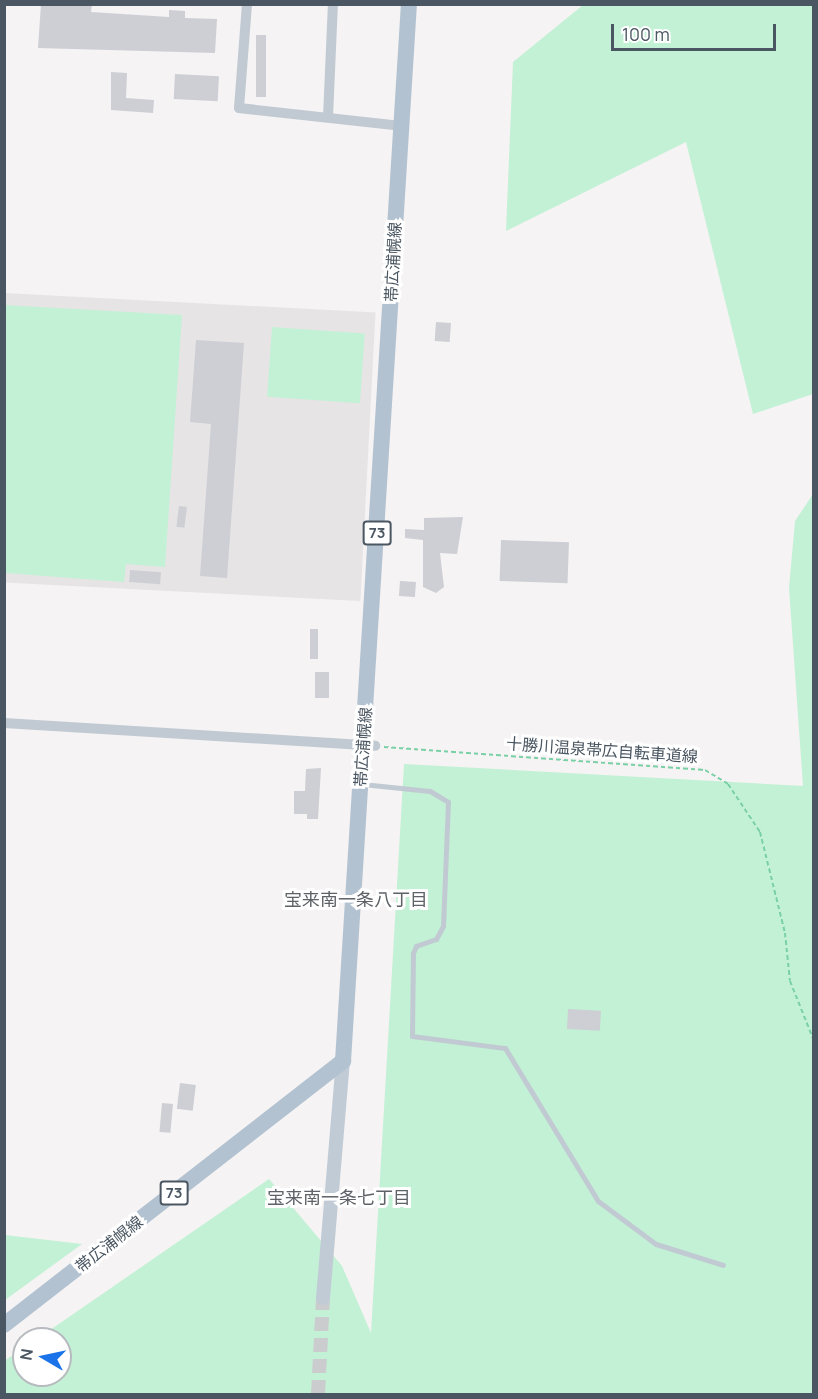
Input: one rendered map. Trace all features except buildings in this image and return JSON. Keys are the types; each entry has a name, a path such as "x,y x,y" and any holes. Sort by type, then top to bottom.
{"main road":[{"name":"帯広浦幌線","path":"4,1325 343,1061 361,784 369,746 409,4"},
{"path":"323,1298 343,1061"}],"street":[{"path":"246,4 239,108 401,126"},
{"path":"328,117 333,4"},
{"path":"4,723 369,746"}],"lane":[{"path":"361,784 430,792 448,801 443,926 436,939 416,946 413,953 412,1036 505,1048 598,1201 656,1244 723,1265"}],"path":[{"name":"十勝川温泉帯広自転車道線","path":"369,746 705,770 728,784 759,832 786,933 790,981 813,1041"}],"shaded area":[{"path":"4,293 375,312 360,601 4,582"}],"green space":[{"path":"583,5 813,5 813,394 753,414 686,142 506,231 513,62"},
{"path":"4,305 182,315 165,567 126,564 124,582 5,573"},
{"path":"272,327 365,333 360,403 267,397"},
{"path":"813,494 813,1394 5,1394 4,1361 12,1356 12,1387 72,1387 72,1327 54,1327 269,1179 342,1266 371,1333 404,764 803,786 789,588 795,521"},
{"path":"5,1235 82,1244 5,1300"}],"tunnel":[{"path":"318,1394 323,1298"}],"district":[{"name":"宝来南一条八丁目","path":"356,899"},
{"name":"宝来南一条七丁目","path":"339,1197"}]}
